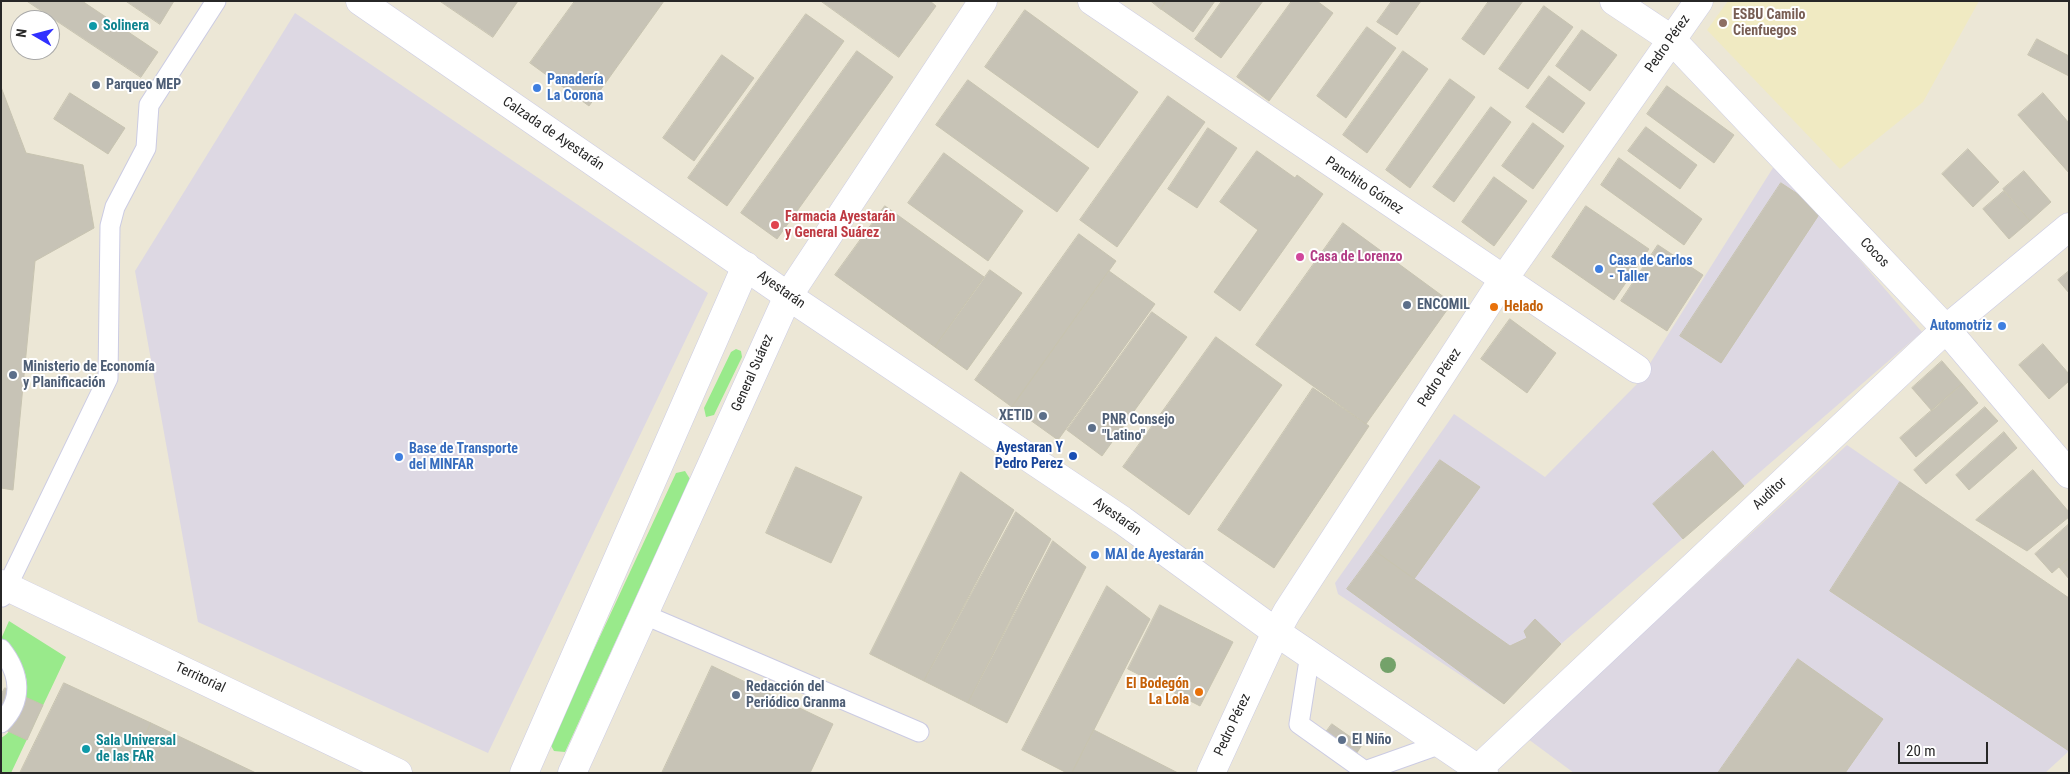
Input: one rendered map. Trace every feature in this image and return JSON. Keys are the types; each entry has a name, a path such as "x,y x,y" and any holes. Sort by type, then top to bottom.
{"street":[{"name":"Calzada de Ayestarán","path":"360,1 746,266"},
{"name":"General Suárez","path":"572,773 788,296 983,1"},
{"name":"Panchito Gómez","path":"1092,1 1637,369"},
{"name":"Cocos","path":"1614,1 1671,40 1946,329 2069,474"},
{"name":"Pedro Pérez","path":"1211,773 1287,612 1503,280 1699,1"},
{"name":"Auditor","path":"1481,771 1946,329 2069,227"},
{"name":"Ayestarán","path":"746,266 1122,520 1276,632 1481,771"},
{"path":"524,773 746,266"},
{"name":"Territorial","path":"3,590 398,773"}],"lane":[{"path":"3,590 108,378 110,226 116,207 146,148 148,105 216,1"},
{"path":"645,615 919,732"},
{"path":"1,649 11,662 17,680 16,698 9,716 1,724"},
{"path":"1310,654 1299,724 1365,771 1441,744"}],"shaded area":[{"path":"1728,1 1979,1 1923,102 1840,169 1707,30"},
{"name":"Base de Transporte del MINFAR","path":"295,13 708,293 488,753 198,622 135,271"},
{"path":"1776,163 1922,332 1561,644 1504,704 1338,594 1335,583 1454,414 1545,477 1637,384"},
{"path":"1847,445 2069,598 2069,751 2045,773 1574,773 1528,739"}],"green space":[{"path":"736,349 741,351 742,357 714,415 706,417 704,408 731,352"},
{"path":"685,471 690,479 565,752 554,751 550,744 676,473"},
{"path":"9,621 66,657 11,773 1,773 1,738 9,732 14,723 23,704 27,684 22,666 1,639"}],"building":[{"name":"Solinera","path":"27,1 82,1 158,52 141,77 60,23 60,10 40,10"},
{"name":"Solinera","path":"126,1 174,1 160,24"},
{"path":"440,1 518,1 493,37"},
{"path":"575,1 664,1 589,106 530,63"},
{"path":"821,1 930,1 936,6 899,57"},
{"path":"1151,1 1166,1 1161,9"},
{"path":"1166,1 1215,1 1193,32 1161,9"},
{"path":"1222,1 1263,1 1221,58 1195,39"},
{"path":"1292,1 1317,1 1333,13 1269,101 1237,77"},
{"path":"1392,1 1421,1 1397,35 1377,22"},
{"path":"1489,1 1523,1 1484,55 1462,39"},
{"path":"1544,6 1573,27 1528,89 1499,69"},
{"path":"1025,10 1138,92 1098,148 985,67"},
{"path":"806,14 844,41 727,206 688,178"},
{"path":"1367,27 1396,48 1346,118 1317,96"},
{"path":"1582,30 1617,55 1590,91 1556,66"},
{"path":"2037,39 2069,56 2069,76 2028,55"},
{"path":"857,51 893,77 777,239 741,213"},
{"path":"1403,51 1428,69 1367,153 1343,135"},
{"path":"722,55 754,78 694,161 663,138"},
{"path":"1549,76 1585,103 1563,133 1526,107"},
{"path":"1450,79 1475,97 1410,188 1386,170"},
{"path":"968,80 1089,168 1057,212 936,125"},
{"path":"1667,86 1734,135 1714,163 1647,114"},
{"name":"Ministerio de Economía y Planificación","path":"1,87 26,153 83,165 94,228 35,261 13,490 1,488"},
{"path":"70,93 125,128 108,154 54,119"},
{"path":"2043,93 2069,123 2069,173 2018,115"},
{"path":"1168,96 1205,122 1117,247 1080,220"},
{"path":"1491,107 1511,122 1454,202 1433,187"},
{"path":"1533,123 1564,146 1533,189 1502,166"},
{"path":"1646,127 1697,165 1680,189 1628,151"},
{"path":"1208,128 1237,148 1197,208 1168,189"},
{"path":"1968,149 1999,182 1973,207 1942,174"},
{"path":"1257,151 1295,178 1297,175 1323,194 1240,311 1214,292 1258,230 1220,202"},
{"path":"944,153 1023,211 988,261 908,203"},
{"path":"1619,158 1702,219 1684,245 1601,185"},
{"path":"2024,171 2051,202 2030,221 2003,189"},
{"path":"1494,177 1527,201 1494,246 1462,222"},
{"path":"1781,183 1822,210 1721,363 1680,336"},
{"path":"2004,191 2030,221 2009,239 1983,209"},
{"path":"885,206 984,277 935,347 835,275"},
{"path":"1586,206 1649,249 1614,300 1552,257"},
{"path":"1343,223 1452,303 1366,424 1256,345"},
{"path":"1079,234 1116,261 1012,407 975,380"},
{"path":"1658,245 1703,275 1667,331 1621,301"},
{"path":"990,270 1022,293 967,370 935,347"},
{"path":"1109,271 1155,304 1058,440 1012,407"},
{"path":"2069,271 2069,293 2058,280"},
{"path":"1152,312 1187,337 1102,456 1067,430"},
{"path":"1510,319 1556,353 1527,393 1481,359"},
{"path":"1216,337 1282,385 1189,515 1123,467"},
{"path":"2043,344 2069,374 2069,381 2049,399 2019,365"},
{"path":"1942,361 1962,384 1932,411 1912,388"},
{"path":"1962,384 1978,403 1916,457 1900,438"},
{"path":"1313,388 1369,426 1274,568 1218,530"},
{"path":"1985,407 1998,421 1926,484 1914,470"},
{"path":"2004,432 2017,448 1969,490 1956,475"},
{"path":"1713,451 1744,486 1683,539 1653,504"},
{"path":"1440,460 1480,487 1414,579 1375,551"},
{"path":"796,467 862,497 831,563 766,533"},
{"path":"2033,470 2069,512 2069,517 2027,551 1976,520"},
{"path":"961,472 1014,510 924,681 870,654"},
{"path":"1900,482 2069,598 2069,751 1830,591"},
{"path":"1016,512 1051,539 968,703 924,681"},
{"path":"2069,524 2069,558 2052,573 2035,554"},
{"path":"1053,541 1086,567 1007,723 968,703"},
{"path":"1375,551 1510,646 1527,638 1524,631 1535,619 1561,644 1504,704 1347,589"},
{"path":"2069,558 2069,579 2059,567"},
{"path":"1107,586 1150,619 1072,773 1067,773 1022,750"},
{"path":"1160,605 1233,642 1200,706 1128,669"},
{"path":"1798,659 1883,719 1845,773 1718,773"},
{"name":"Redacción del Periódico Granma","path":"712,666 833,724 810,773 662,773"},
{"path":"64,683 151,723 128,773 20,773"},
{"path":"5,688 43,705 27,740 1,728 1,695"},
{"path":"151,723 256,773 128,773"},
{"path":"1332,724 1362,745 1354,757 1323,736"},
{"path":"1094,730 1178,773 1072,773"}],"place":[{"name":"ESBU Camilo Cienfuegos","path":"1723,23"},
{"name":"Solinera","path":"93,26"},
{"name":"Parqueo MEP","path":"96,85"},
{"name":"Panadería La Corona","path":"537,88"},
{"name":"Farmacia Ayestarán y General Suárez","path":"775,225"},
{"name":"Casa de Lorenzo","path":"1300,257"},
{"name":"Casa de Carlos - Taller","path":"1599,269"},
{"name":"ENCOMIL","path":"1407,305"},
{"name":"Helado","path":"1494,307"},
{"name":"Automotriz","path":"2002,326"},
{"name":"Ministerio de Economía y Planificación","path":"13,375"},
{"name":"XETID","path":"1043,416"},
{"name":"PNR Consejo \"Latino\"","path":"1092,428"},
{"name":"Ayestaran Y Pedro Perez","path":"1073,456"},
{"name":"Base de Transporte del MINFAR","path":"399,457"},
{"name":"MAI de Ayestarán","path":"1095,555"},
{"name":"El Bodegón La Lola","path":"1199,692"},
{"name":"Redacción del Periódico Granma","path":"736,695"},
{"name":"El Niño","path":"1342,740"},
{"name":"Sala Universal de las FAR","path":"86,749"}]}
